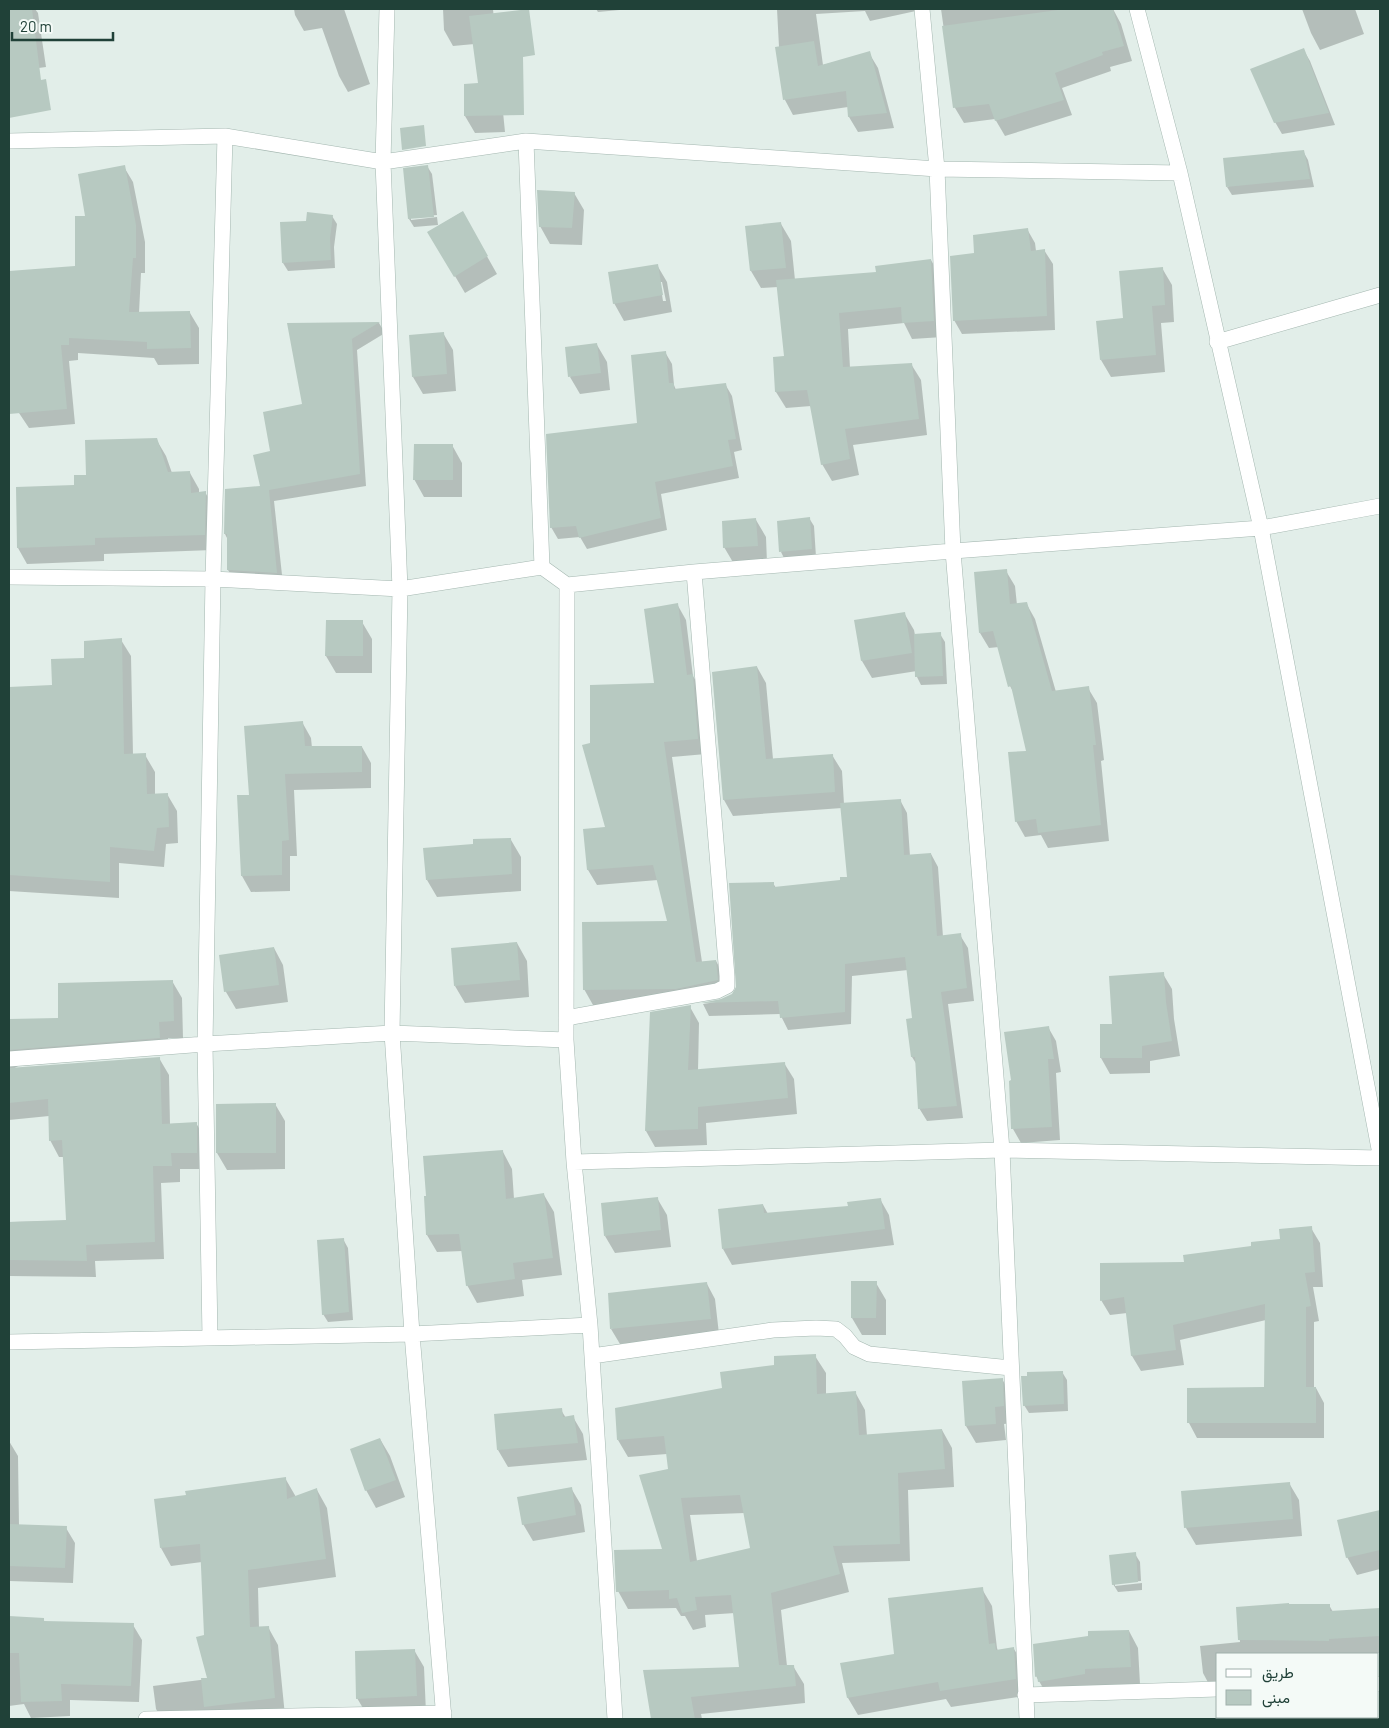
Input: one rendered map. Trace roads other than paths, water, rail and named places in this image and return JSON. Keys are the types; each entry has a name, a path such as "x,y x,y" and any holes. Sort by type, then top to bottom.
{"street":[{"path":"146,1719 444,1716 412,1334 392,1033 400,589 383,162 387,9"},
{"path":"922,9 937,169 953,551 1002,1150 1027,1719"},
{"path":"1137,9 1180,173 1217,342 1261,528 1380,1154"},
{"path":"210,1338 205,1044 213,580 225,136"},
{"path":"9,141 225,136 383,162 526,141 937,169 1180,173"},
{"path":"526,141 542,567"},
{"path":"1217,342 1380,295"},
{"path":"9,577 213,580 400,589 542,567 567,585 694,572 1261,528 1380,506"},
{"path":"566,1018 717,991 727,986 694,572"},
{"path":"567,585 566,1040 574,1162 590,1325 614,1719"},
{"path":"9,1059 205,1044 392,1033 566,1040"},
{"path":"574,1162 1002,1150 1380,1158"},
{"path":"9,1342 412,1334 590,1325"},
{"path":"592,1356 773,1330 816,1328 836,1330 846,1336 854,1347 869,1354 1011,1368"},
{"path":"1025,1695 1216,1689"}]}
